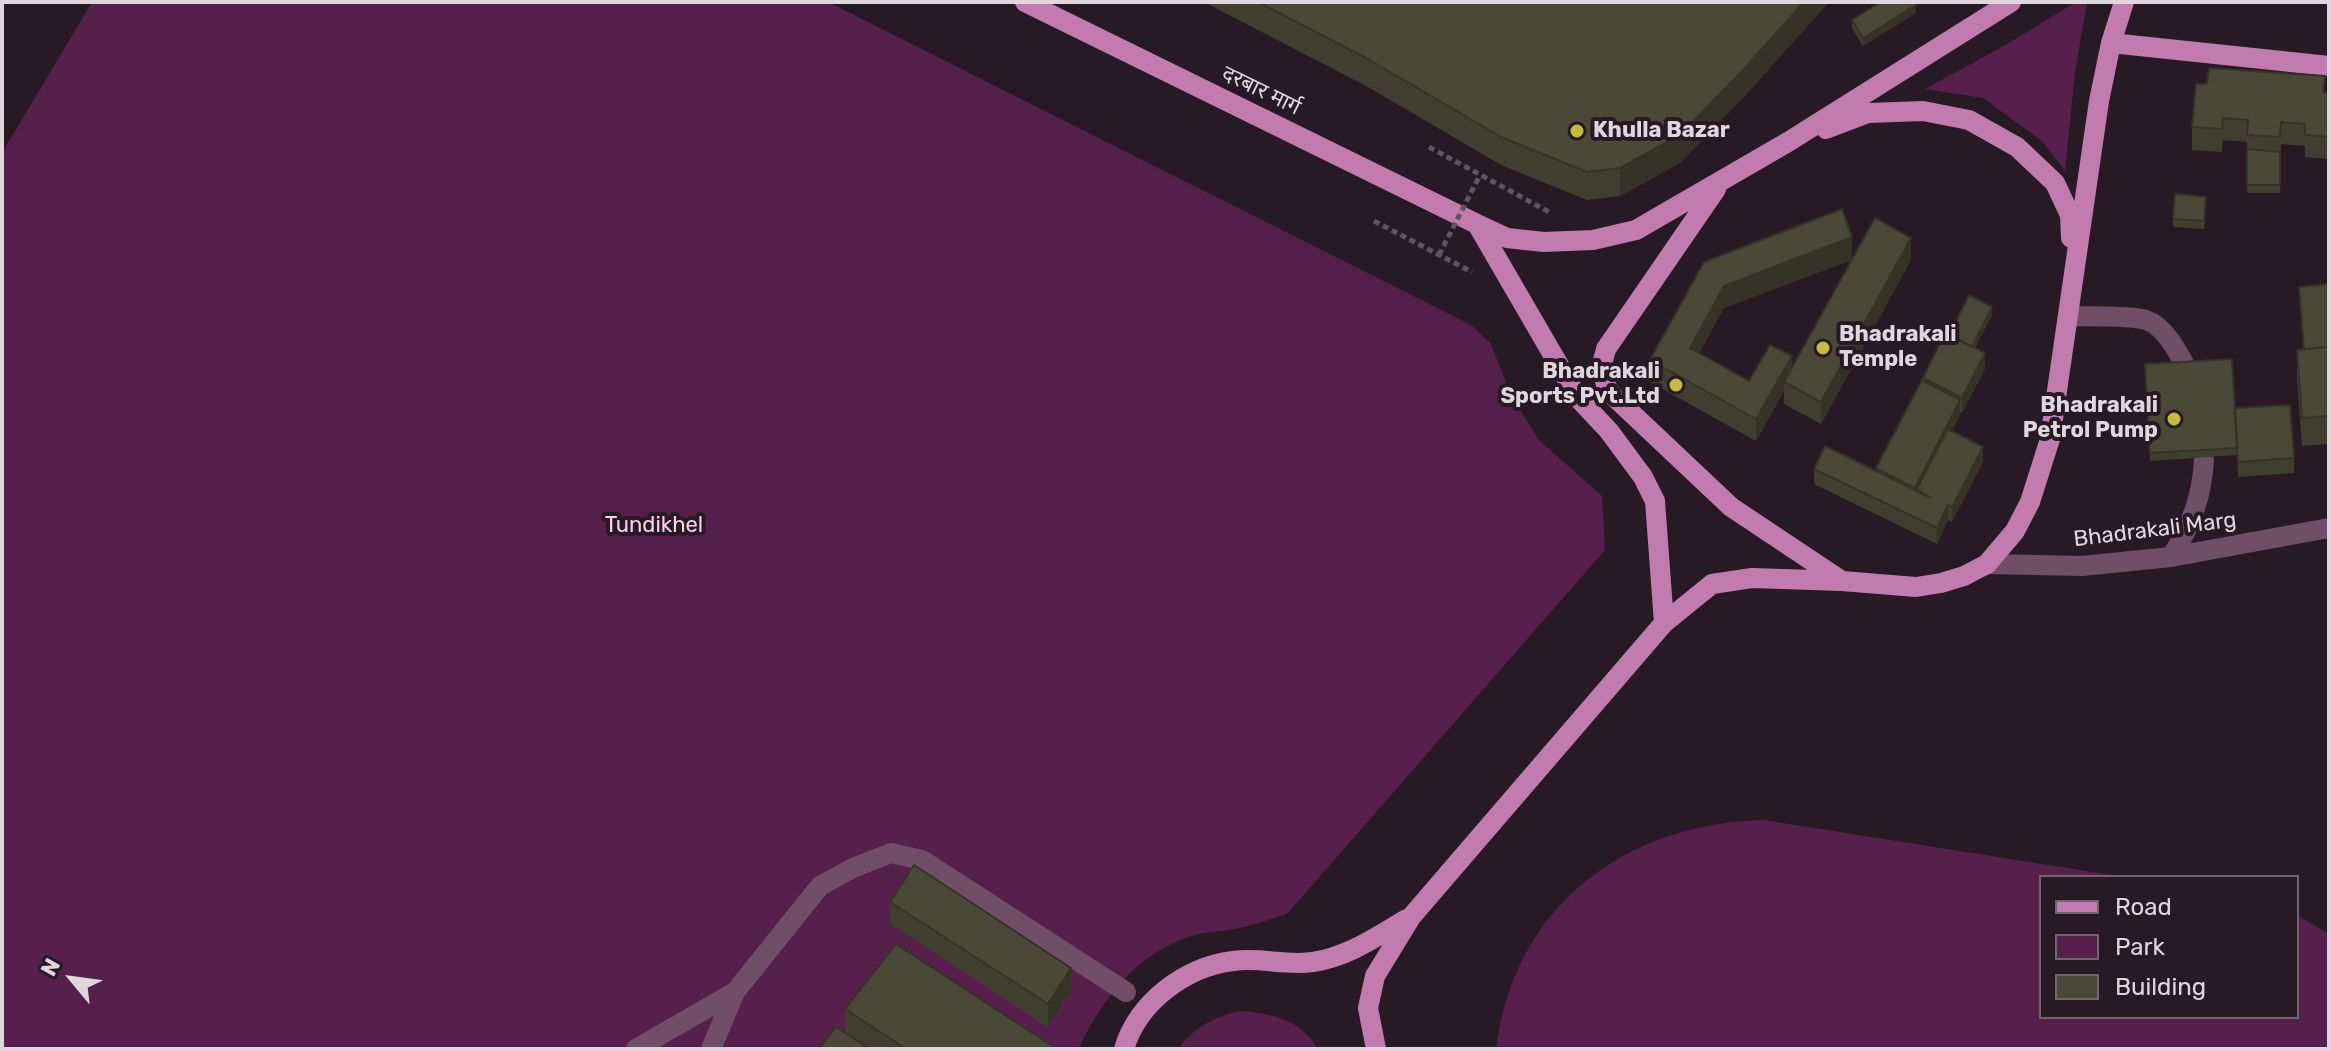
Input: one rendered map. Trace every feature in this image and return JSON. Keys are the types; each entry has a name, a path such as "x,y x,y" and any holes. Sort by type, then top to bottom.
{"main road":[{"name":"दरबार मार्ग","path":"1025,2 1507,238 1544,242 1593,240 1636,230 1788,142"},
{"path":"1788,142 2011,2"},
{"path":"1376,1049 1368,1008 1375,976 1411,917 1664,623 1712,584 1752,578 1916,587 1964,576 1987,564 2015,531 2030,502 2050,439 2099,101 2111,43 2124,2"},
{"path":"2111,43 2329,66"},
{"path":"1788,142 1868,113 1923,111 1969,120 2017,147 2055,183 2070,215 2073,278"},
{"path":"1720,183 1606,349 1601,368 1608,391 1731,507 1842,581"},
{"path":"1477,224 1578,398 1609,431 1643,477 1655,501 1664,623"},
{"path":"1124,1049 1129,1033 1156,997 1192,972 1234,960 1281,964 1334,957 1345,954 1411,917"}],"lane":[{"path":"2068,316 2147,321 2158,328 2187,369"},
{"path":"2171,557 2188,531 2199,500 2204,460"},
{"name":"Bhadrakali Marg","path":"1987,564 2082,566 2171,557 2329,528"},
{"path":"711,1049 735,992 820,886 853,868 891,853 922,860 1126,992"},
{"path":"636,1049 735,992"}],"path":[{"path":"1429,147 1551,213"},
{"path":"1439,255 1480,175"},
{"path":"1374,221 1476,274"}],"green space":[{"name":"Tundikhel","path":"92,2 828,2 1471,325 1491,344 1512,397 1539,440 1602,496 1605,550 1287,914 1243,927 1196,935 1154,954 1123,980 1110,996 1078,1049 2,1049 2,153"},
{"path":"2076,2 2087,2 2075,72 2065,171 2042,141 1983,98 1925,89 2009,43"},
{"path":"1764,820 2111,875 2039,875 2039,1019 2299,1019 2299,916 2329,934 2329,1049 1496,1049 1507,998 1526,953 1552,914 1585,882 1623,856 1666,837 1713,825"},
{"path":"1239,1011 1294,1024 1318,1049 1178,1049 1205,1024"}],"building":[{"name":"Khulla Bazar","path":"1258,2 1804,2 1680,135 1620,168 1587,172 1501,137 1368,59"},
{"path":"1881,2 1914,2 1916,5 1863,38 1852,20"},
{"path":"2209,68 2325,76 2323,92 2329,93 2329,137 2305,135 2305,124 2281,122 2280,137 2247,135 2248,120 2223,118 2222,129 2192,127 2196,84 2207,84"},
{"path":"2247,149 2280,152 2280,185 2247,185"},
{"path":"2175,194 2206,197 2204,221 2173,219"},
{"path":"1842,209 1852,237 1724,286 1690,348 1749,381 1770,345 1792,356 1756,419 1650,360 1704,262"},
{"path":"1875,218 1911,238 1821,402 1784,382"},
{"path":"2328,284 2329,347 2304,349 2299,287"},
{"path":"1969,295 1992,307 1972,347 1949,335"},
{"path":"1945,333 1985,353 1962,398 1923,378"},
{"path":"2329,347 2329,416 2302,418 2297,350"},
{"path":"2232,359 2237,448 2150,453 2145,364"},
{"path":"1922,380 1960,400 1915,488 1876,468"},
{"path":"2290,405 2294,458 2238,462 2235,408"},
{"path":"1948,429 1983,447 1952,507 1948,505 1937,528 1814,469 1825,446 1931,498 1917,489"},
{"path":"914,865 1071,968 1048,1004 890,902"},
{"path":"896,944 1057,1049 906,1049 845,1009"},
{"path":"836,1027 870,1049 819,1049"}],"place":[{"name":"Khulla Bazar","path":"1577,131"},
{"name":"Bhadrakali Temple","path":"1823,348"},
{"name":"Bhadrakali Sports Pvt.Ltd","path":"1676,385"},
{"name":"Bhadrakali Petrol Pump","path":"2174,419"}]}
